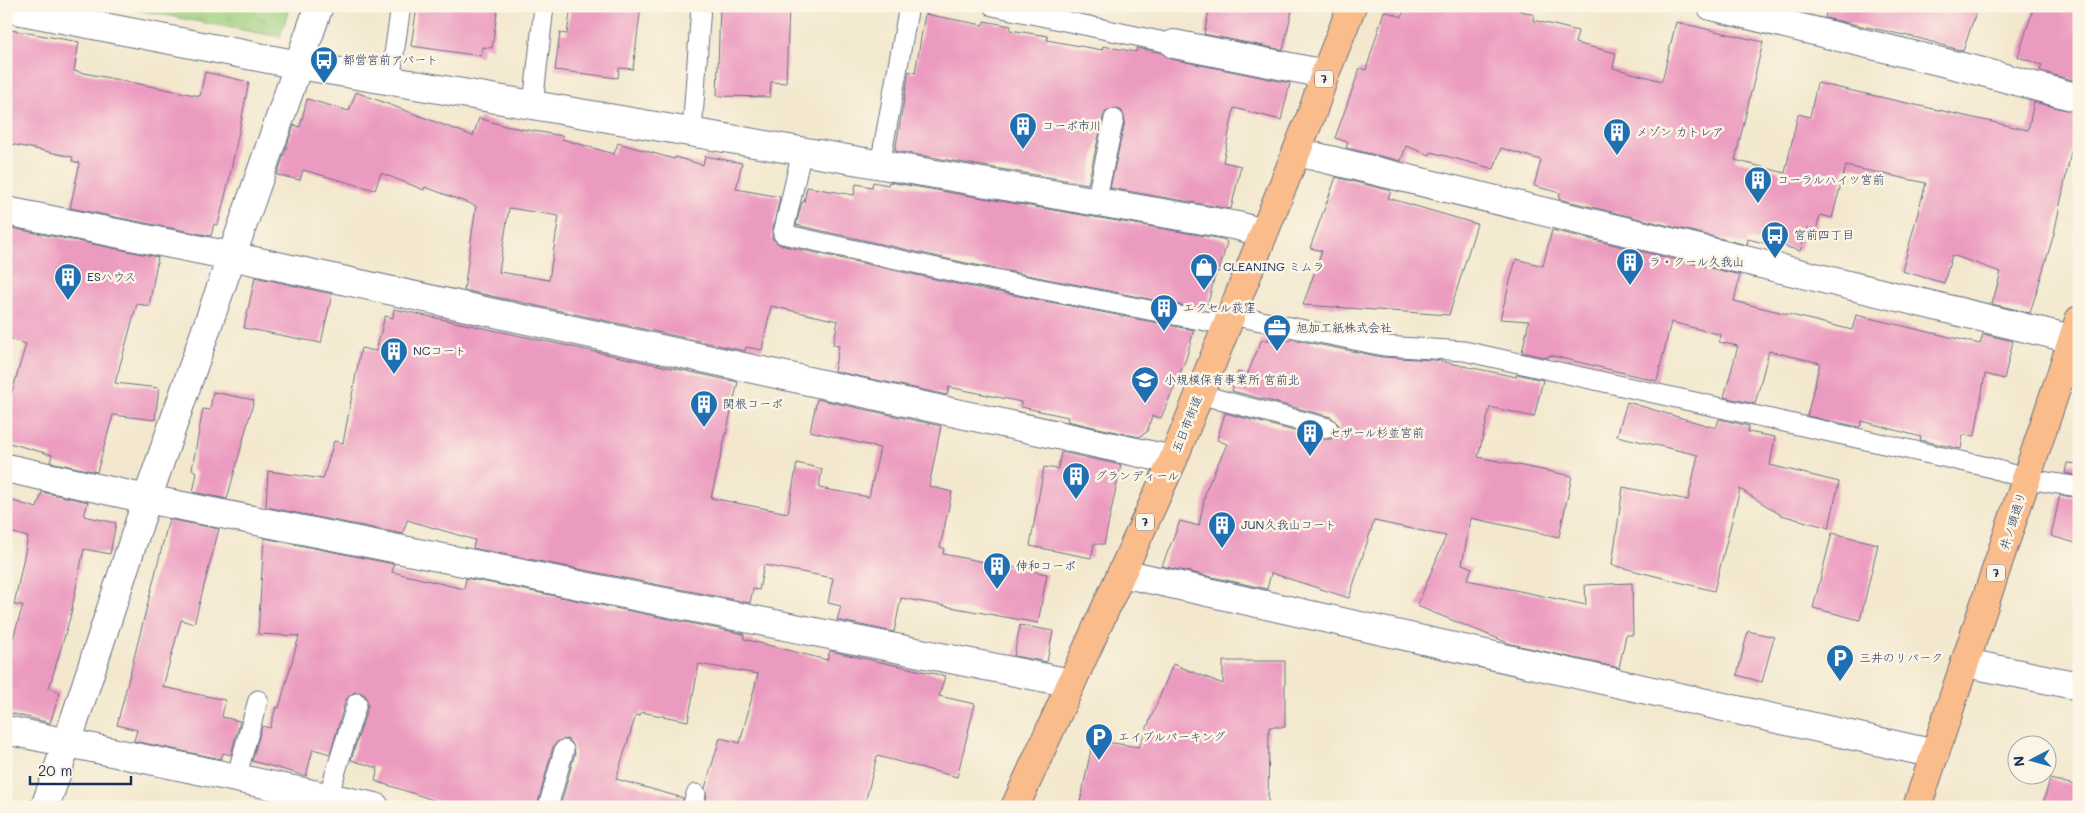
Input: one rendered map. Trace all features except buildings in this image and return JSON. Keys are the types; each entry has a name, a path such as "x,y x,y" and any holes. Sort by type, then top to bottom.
{"main road":[{"name":"五日市街道","path":"1015,807 1173,460 1297,152 1352,6"},
{"name":"井ノ頭通り","path":"1917,807 2076,329"}],"street":[{"path":"45,807 68,743 147,499 319,6"},
{"path":"1711,6 2079,98"},
{"path":"6,8 299,65 1238,226 1263,233"},
{"path":"1174,44 1325,74"},
{"path":"1297,152 2076,329"},
{"path":"6,211 231,256 1173,460"},
{"path":"6,468 147,499 1072,683"},
{"path":"1122,573 1935,754"},
{"path":"1966,663 2079,686"},
{"path":"6,730 375,807"}],"lane":[{"path":"390,81 401,6"},
{"path":"533,106 544,6"},
{"path":"692,132 701,6"},
{"path":"880,165 909,6"},
{"path":"993,6 1174,44"},
{"path":"1096,202 1114,119"},
{"path":"802,151 783,234 964,274 1228,320 1384,346 1464,352 1978,465 2027,479 2079,488"},
{"path":"1199,393 1328,428"},
{"path":"236,778 258,700"},
{"path":"328,797 357,703"},
{"path":"548,807 564,750"}],"green space":[{"path":"116,6 290,6 280,37"}],"place":[{"name":"都営宮前アパート","path":"324,84"},
{"name":"コーポ市川","path":"1023,150"},
{"name":"メゾン カトレア","path":"1617,156"},
{"name":"コーラルハイツ宮前","path":"1758,204"},
{"name":"宮前四丁目","path":"1775,259"},
{"name":"ラ・クール久我山","path":"1630,286"},
{"name":"CLEANING ミムラ","path":"1204,291"},
{"name":"ESハウス","path":"68,301"},
{"name":"エクセル荻窪","path":"1164,332"},
{"name":"旭加工紙株式会社","path":"1277,352"},
{"name":"NCコート","path":"394,375"},
{"name":"小規模保育事業所 宮前北","path":"1145,404"},
{"name":"関根コーポ","path":"704,428"},
{"name":"セザール杉並宮前","path":"1310,457"},
{"name":"グランディール","path":"1076,500"},
{"name":"JUN久我山コート","path":"1222,549"},
{"name":"伸和コーポ","path":"997,590"},
{"name":"三井のリパーク","path":"1840,682"},
{"name":"エイブルパーキング","path":"1099,761"}]}
